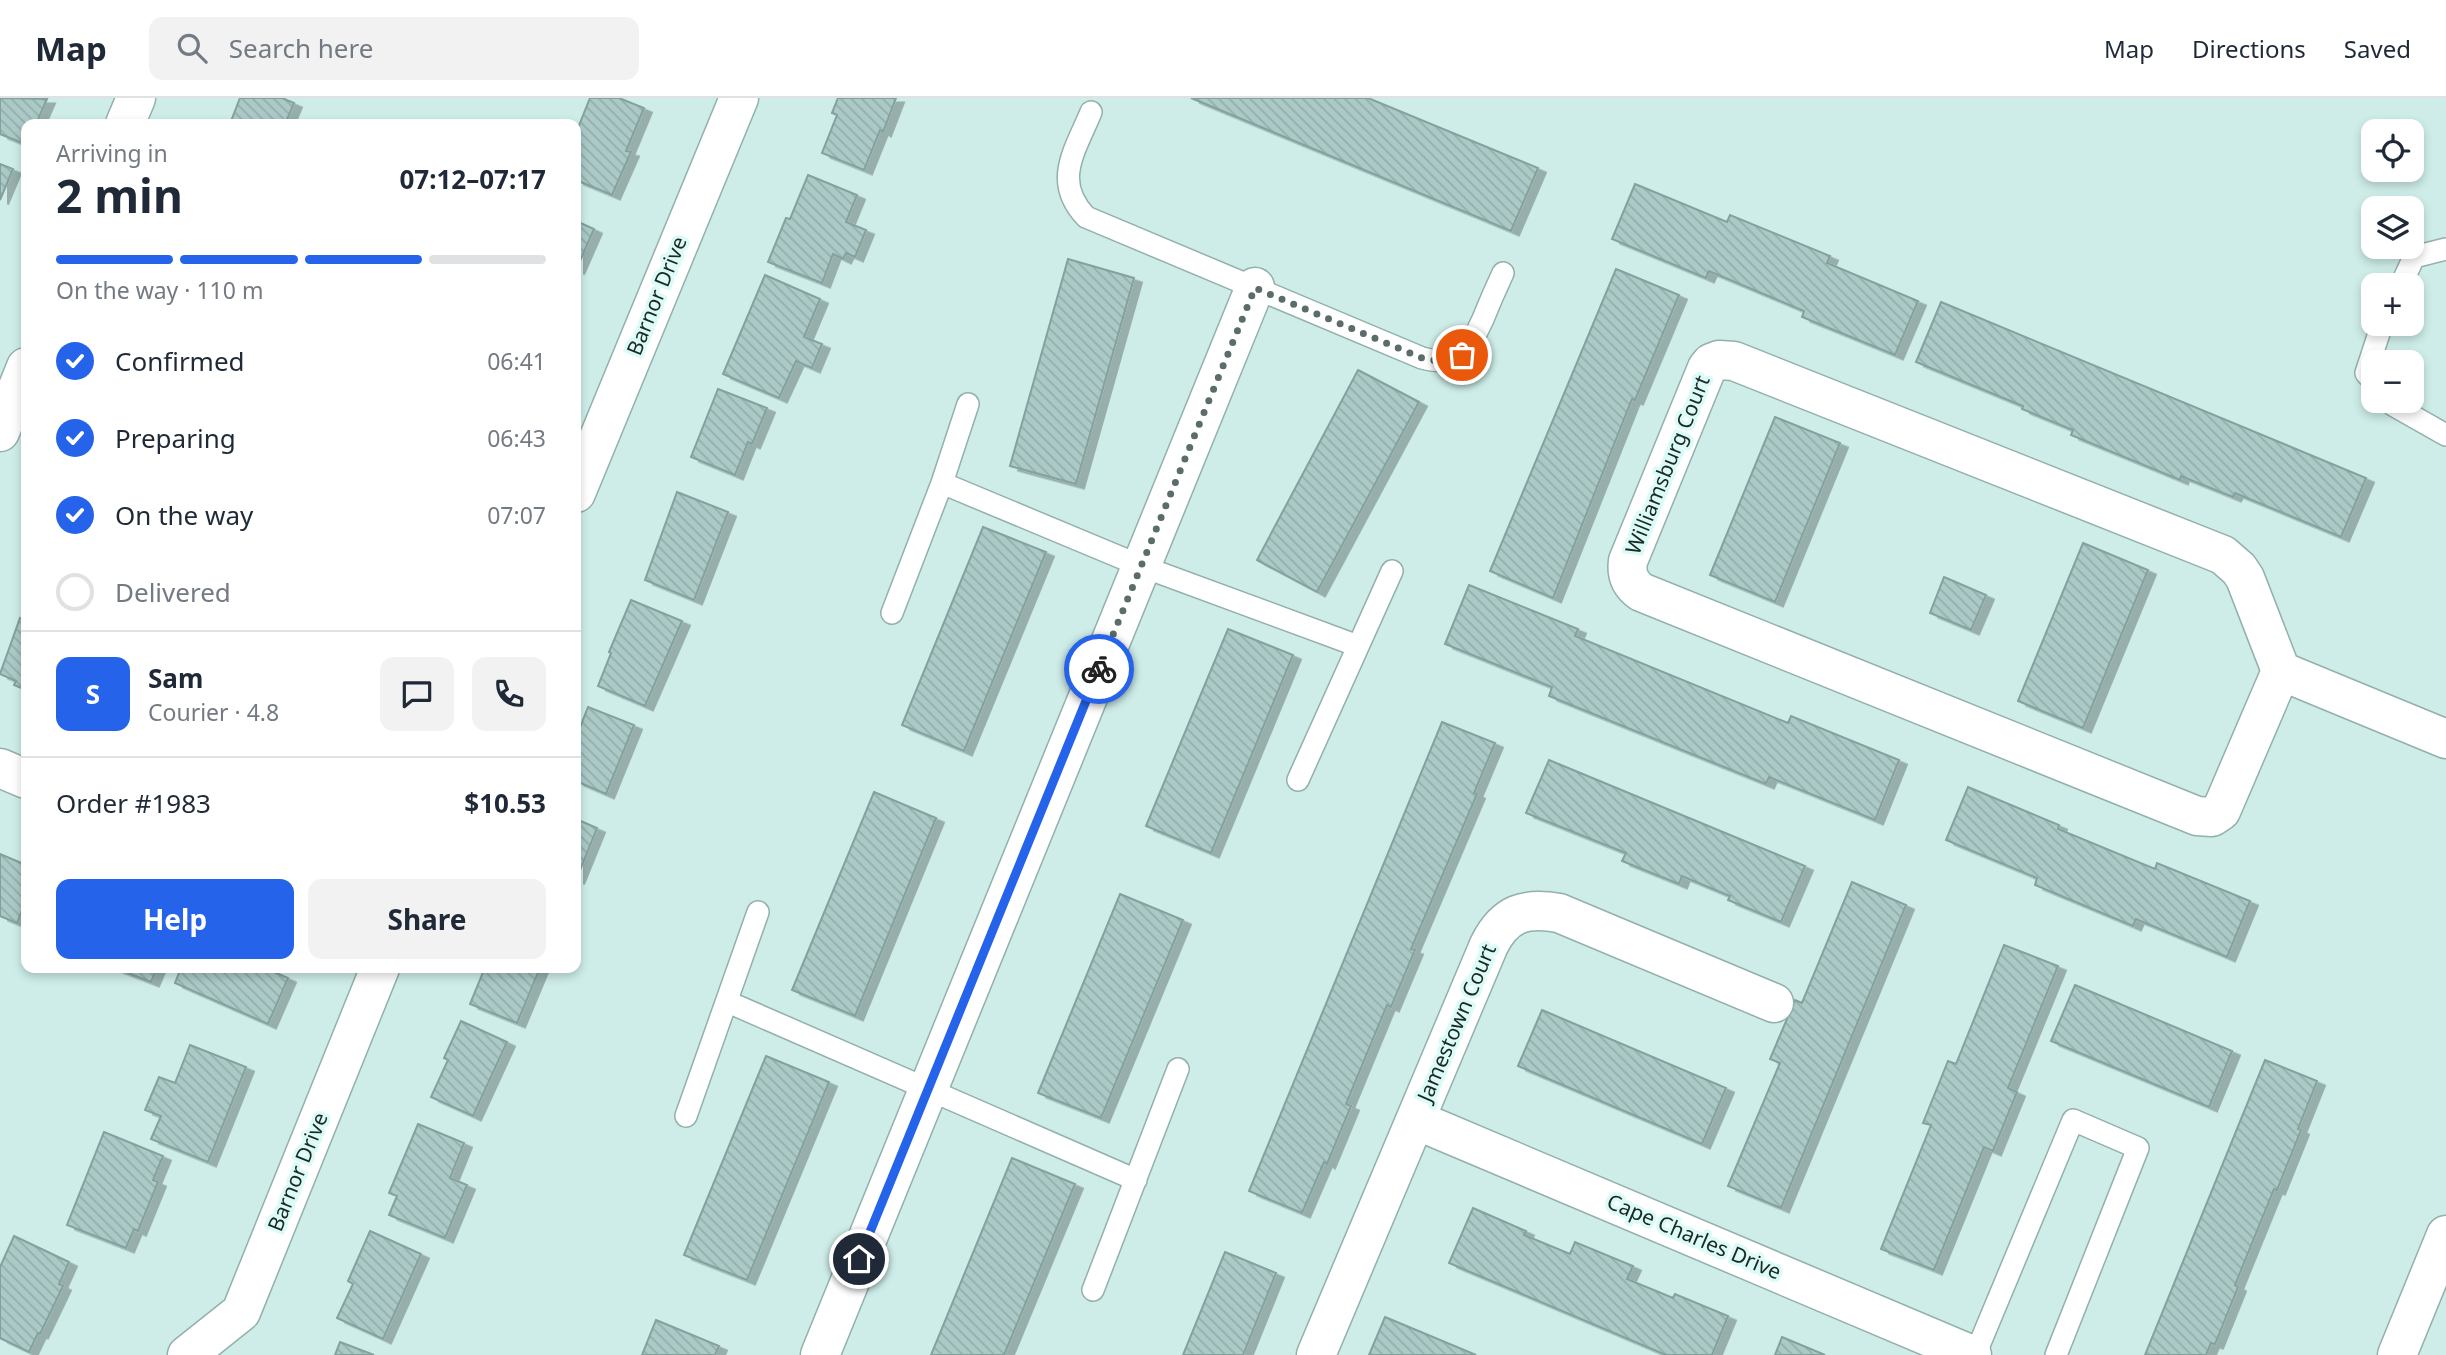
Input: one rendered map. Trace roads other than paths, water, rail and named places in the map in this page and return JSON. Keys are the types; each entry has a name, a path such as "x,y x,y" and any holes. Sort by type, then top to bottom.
{"street":[{"path":"127,119 136,98"},
{"name":"Barnor Drive","path":"581,482 739,98"},
{"path":"820,1355 1255,288"},
{"name":"Williamsburg Court","path":"1719,360 1734,361 2223,555 2245,578 2281,671 2226,804 2212,817 2197,816 1641,592 1632,585 1627,570 1628,561 1707,368 1719,360"},
{"path":"0,432 21,380"},
{"path":"2281,671 2446,739"},
{"path":"0,768 21,777"},
{"name":"Jamestown Court","path":"1316,1355 1489,945 1502,925 1518,914 1532,910 1559,913 1774,1003"},
{"name":"Barnor Drive","path":"187,1355 241,1312 378,973"},
{"name":"Cape Charles Drive","path":"1416,1120 1973,1355"},
{"path":"2397,1355 2446,1235"}],"lane":[{"path":"1091,112 1068,176 1068,190 1072,201 1086,217 1422,358 1448,361 1462,355 1471,344 1503,273"},
{"path":"2407,273 2414,257 2446,249"},
{"path":"892,613 942,483 968,404"},
{"path":"2407,413 2446,435"},
{"path":"942,483 1142,566 1358,646"},
{"path":"1298,780 1392,570"},
{"path":"686,1116 758,912"},
{"path":"728,1002 1136,1180"},
{"path":"1093,1290 1178,1069"},
{"path":"1973,1355 2074,1120 2138,1148 2056,1355"}]}
